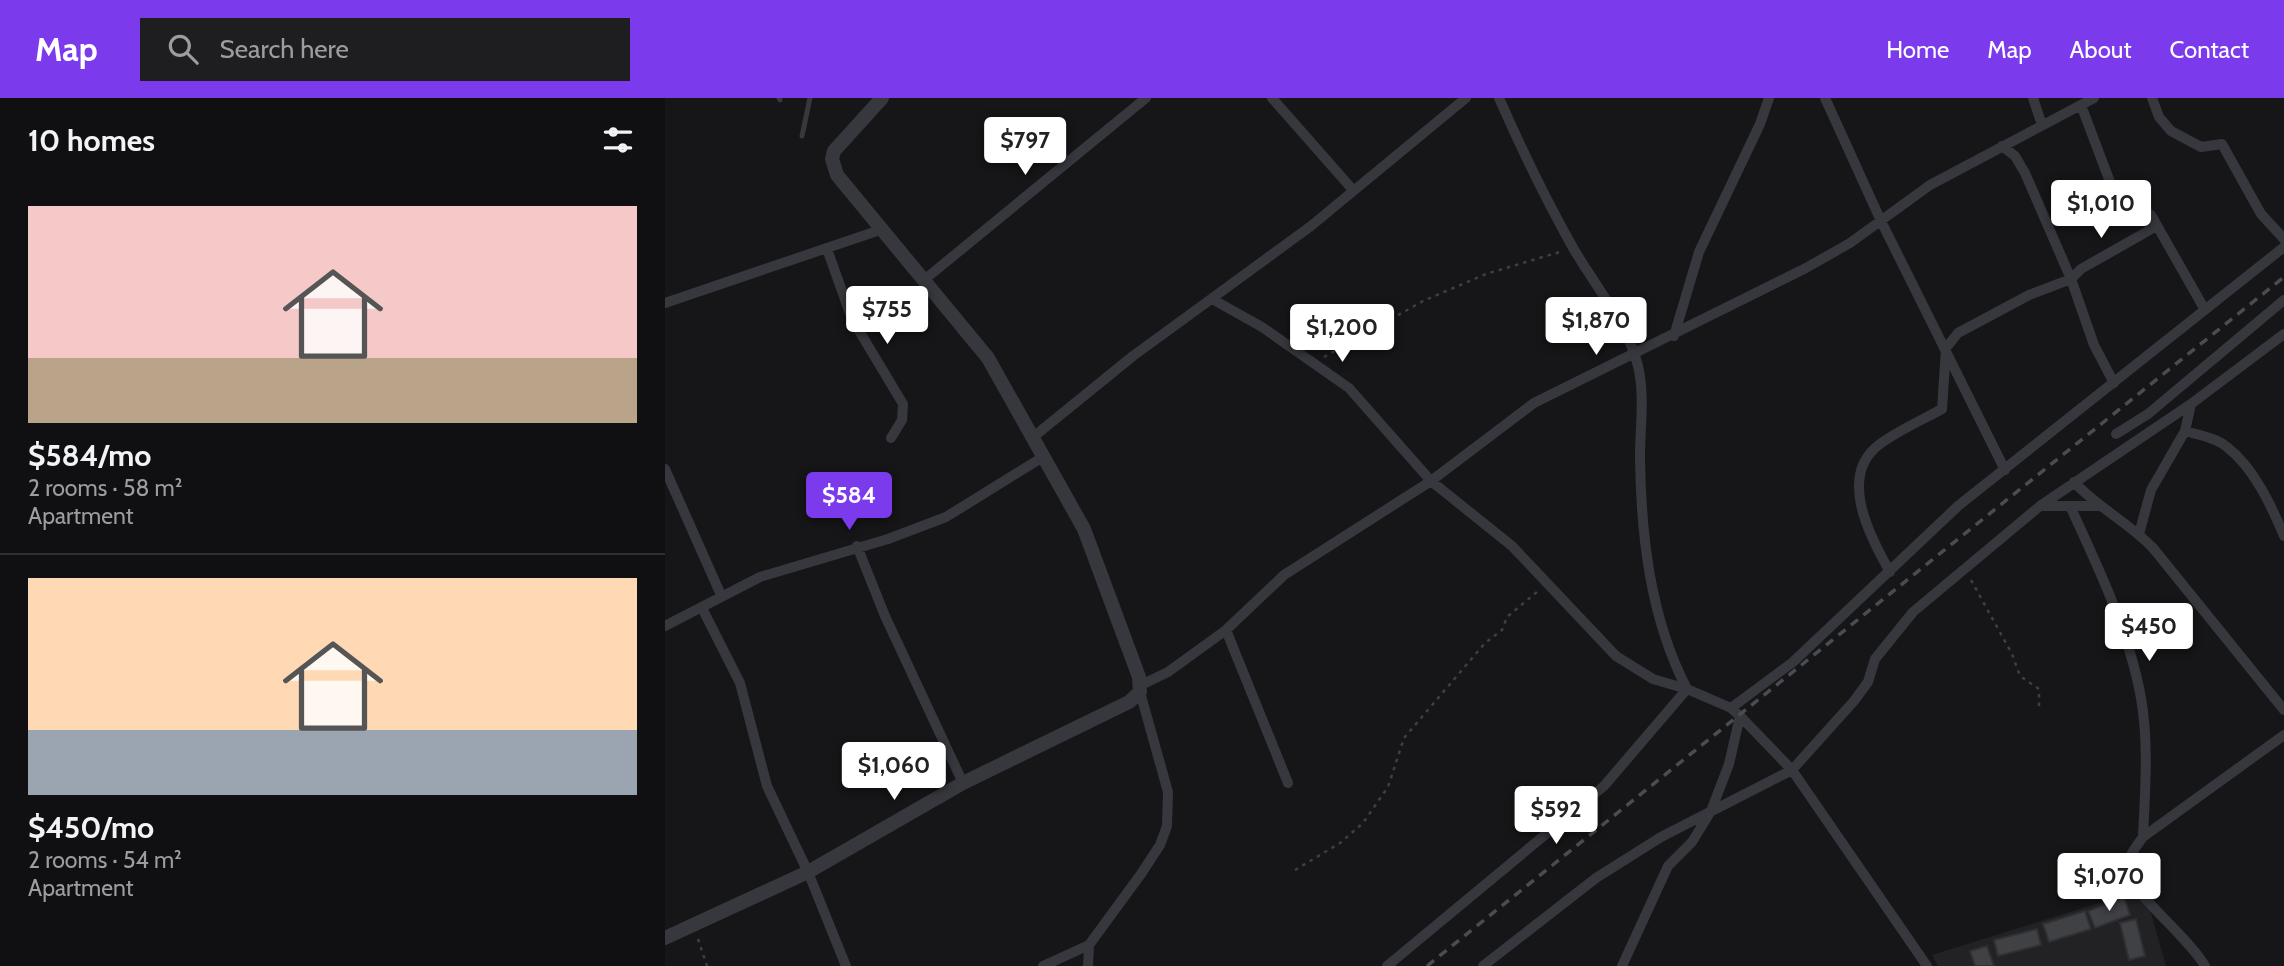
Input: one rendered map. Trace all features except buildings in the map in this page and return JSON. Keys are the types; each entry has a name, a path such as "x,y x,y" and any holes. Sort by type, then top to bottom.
{"street":[{"path":"882,98 838,145 832,159 844,186 988,358 1084,529 1141,689 1168,792 1167,826 1160,845 1141,874 1089,945 1043,966"},
{"path":"923,280 1146,98"},
{"path":"1272,98 1353,190"},
{"path":"1032,438 1133,356 1353,190 1466,98"},
{"path":"1499,98 1573,247 1635,354 1641,394 1643,532 1663,631 1687,689"},
{"path":"1674,336 1699,252 1760,124 1769,98"},
{"path":"1825,98 1881,221 2005,470"},
{"path":"2033,98 2042,125"},
{"path":"665,938 808,872 963,783 1129,702 1141,689 1226,630 1284,575 1431,481 1534,403 1674,336 1806,268 1881,221 1930,185 2094,98"},
{"path":"2152,98 2166,128 2201,148 2222,144 2261,214 2284,239"},
{"path":"2081,105 2111,182 2119,193 2148,212 2205,310"},
{"path":"2002,145 2015,156 2025,173 2071,279 2094,345 2114,383"},
{"path":"1890,572 1876,547 1860,499 1861,470 1865,459 1878,444 1942,409 1946,348 1958,333 2029,295 2071,279 2081,269 2155,227"},
{"path":"665,303 880,230"},
{"path":"1622,966 1668,866 1692,842 1711,811 1729,764 1736,712 1890,572 1958,506 2284,247"},
{"path":"827,249 852,319 903,404 902,420 891,438"},
{"path":"1212,299 1262,327 1349,387 1431,481 1512,546 1616,656 1653,679 1687,689 1736,712 1792,769 1927,966"},
{"path":"2116,434 2148,414 2284,300"},
{"path":"1483,966 1595,878 1661,837 1792,769 1868,682 1875,659 1913,612 2040,506 2191,404 2284,334"},
{"path":"2139,534 2151,490 2185,431 2191,404"},
{"path":"2185,431 2226,446 2243,464 2263,493 2284,536"},
{"path":"665,626 759,577 888,539 946,517 1043,457"},
{"path":"665,469 721,595"},
{"path":"2074,482 2097,506 2111,512 2139,534 2201,604 2284,710"},
{"path":"2040,506 2097,506"},
{"path":"2070,506 2111,602 2141,698 2145,766 2143,838"},
{"path":"857,546 885,616 963,783"},
{"path":"702,608 740,683 767,786 808,872 846,966"},
{"path":"1226,630 1288,783"},
{"path":"1387,966 1604,786 1687,689"},
{"path":"2205,966 2191,943 2131,879 2129,860 2143,838 2284,735"},
{"path":"1088,966 1089,945"}],"lane":[{"path":"802,136 810,98"}],"path":[{"path":"1310,361 1334,354 1423,301 1486,274 1573,247"},
{"path":"1962,570 1991,613 2020,676 2039,689 2039,706"},
{"path":"1295,870 1340,844 1363,823 1388,787 1398,749 1411,729 1428,713 1485,643 1502,630 1507,617 1546,584"},
{"path":"693,926 707,966"}],"shaded area":[{"path":"2144,889 2166,966 1938,966 1932,955"}],"railway":[{"path":"1427,966 2284,277"}]}
